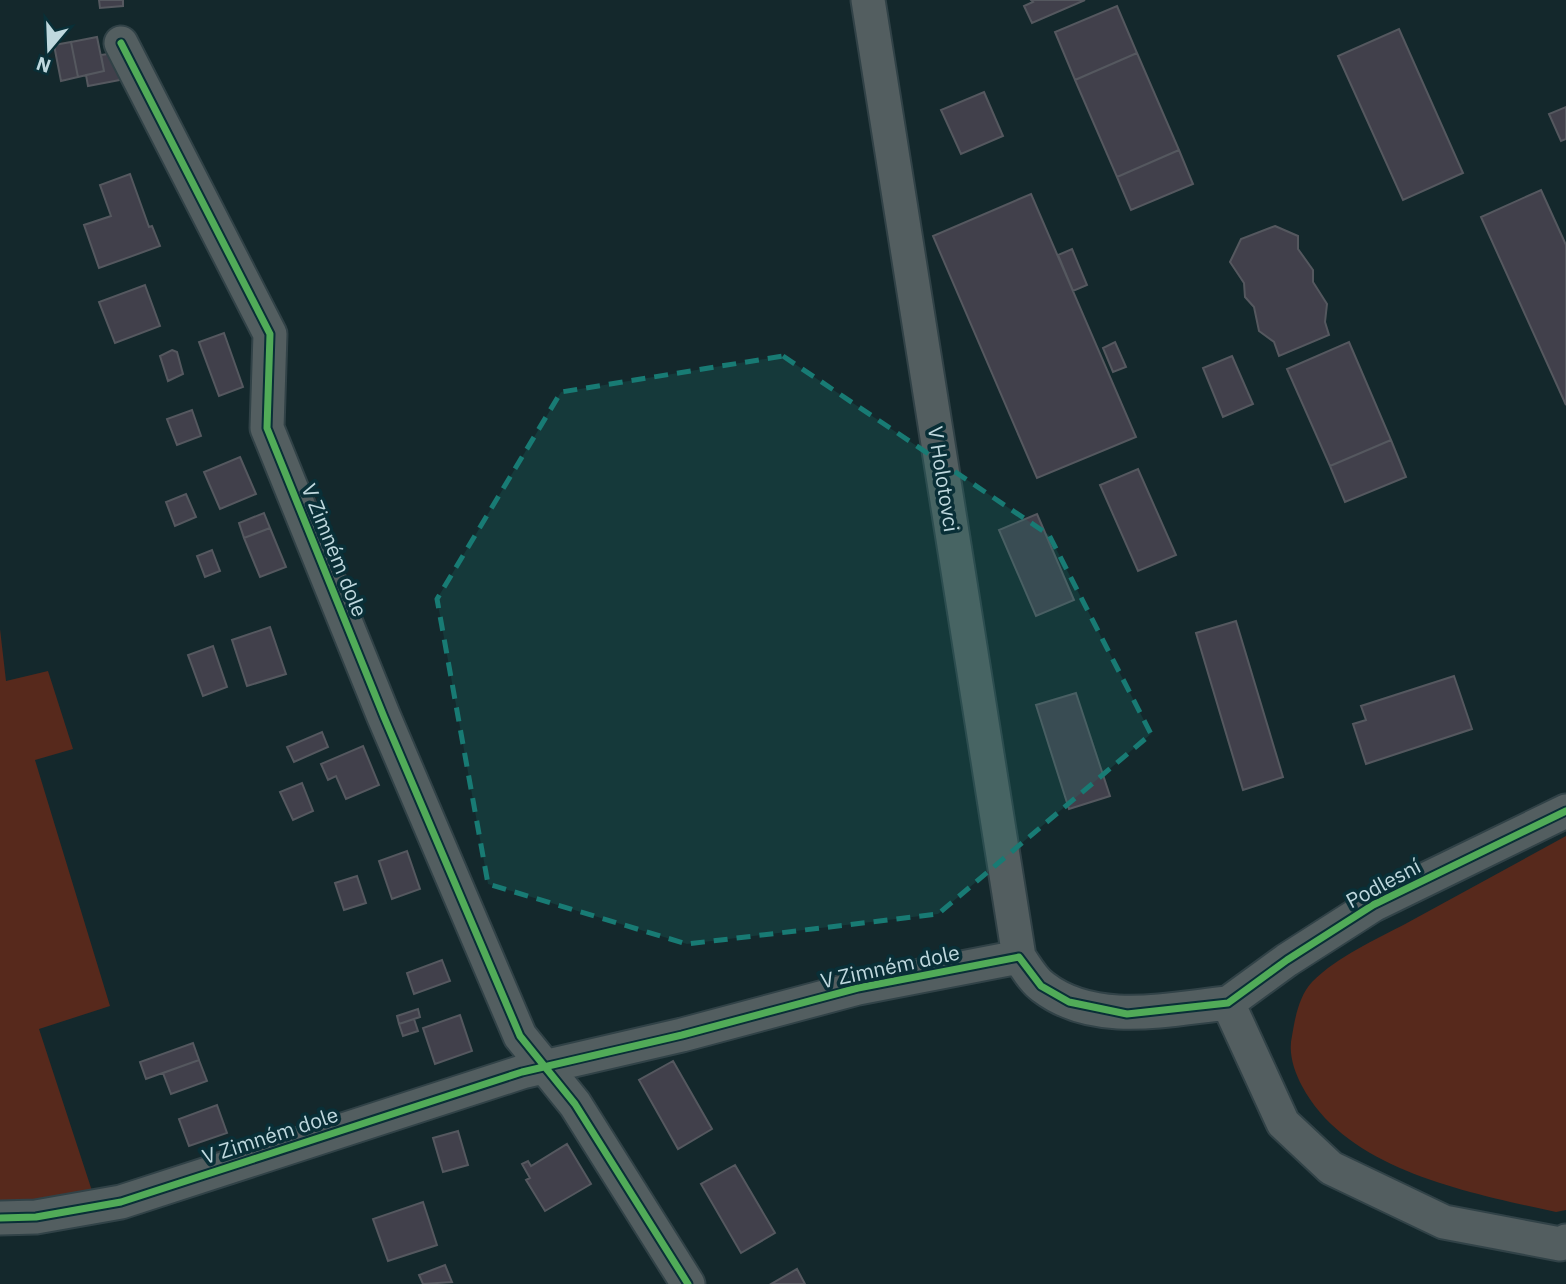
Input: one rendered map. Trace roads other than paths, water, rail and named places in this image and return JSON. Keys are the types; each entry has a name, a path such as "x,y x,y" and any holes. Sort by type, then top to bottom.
{"street":[{"name":"V Holotovci","path":"868,0 1019,957"},
{"name":"V Zimném dole","path":"121,43 270,334 267,428 384,717 520,1035 575,1104 688,1284"},
{"name":"Podlesní","path":"1228,1003 1287,960 1373,905 1566,811"},
{"path":"1019,957 1041,986 1069,1002 1128,1014 1228,1003 1283,1123 1331,1168 1444,1222 1560,1244 1566,1241"},
{"name":"V Zimném dole","path":"0,1218 36,1217 121,1202 547,1066 682,1035 858,988 1019,957"}]}
